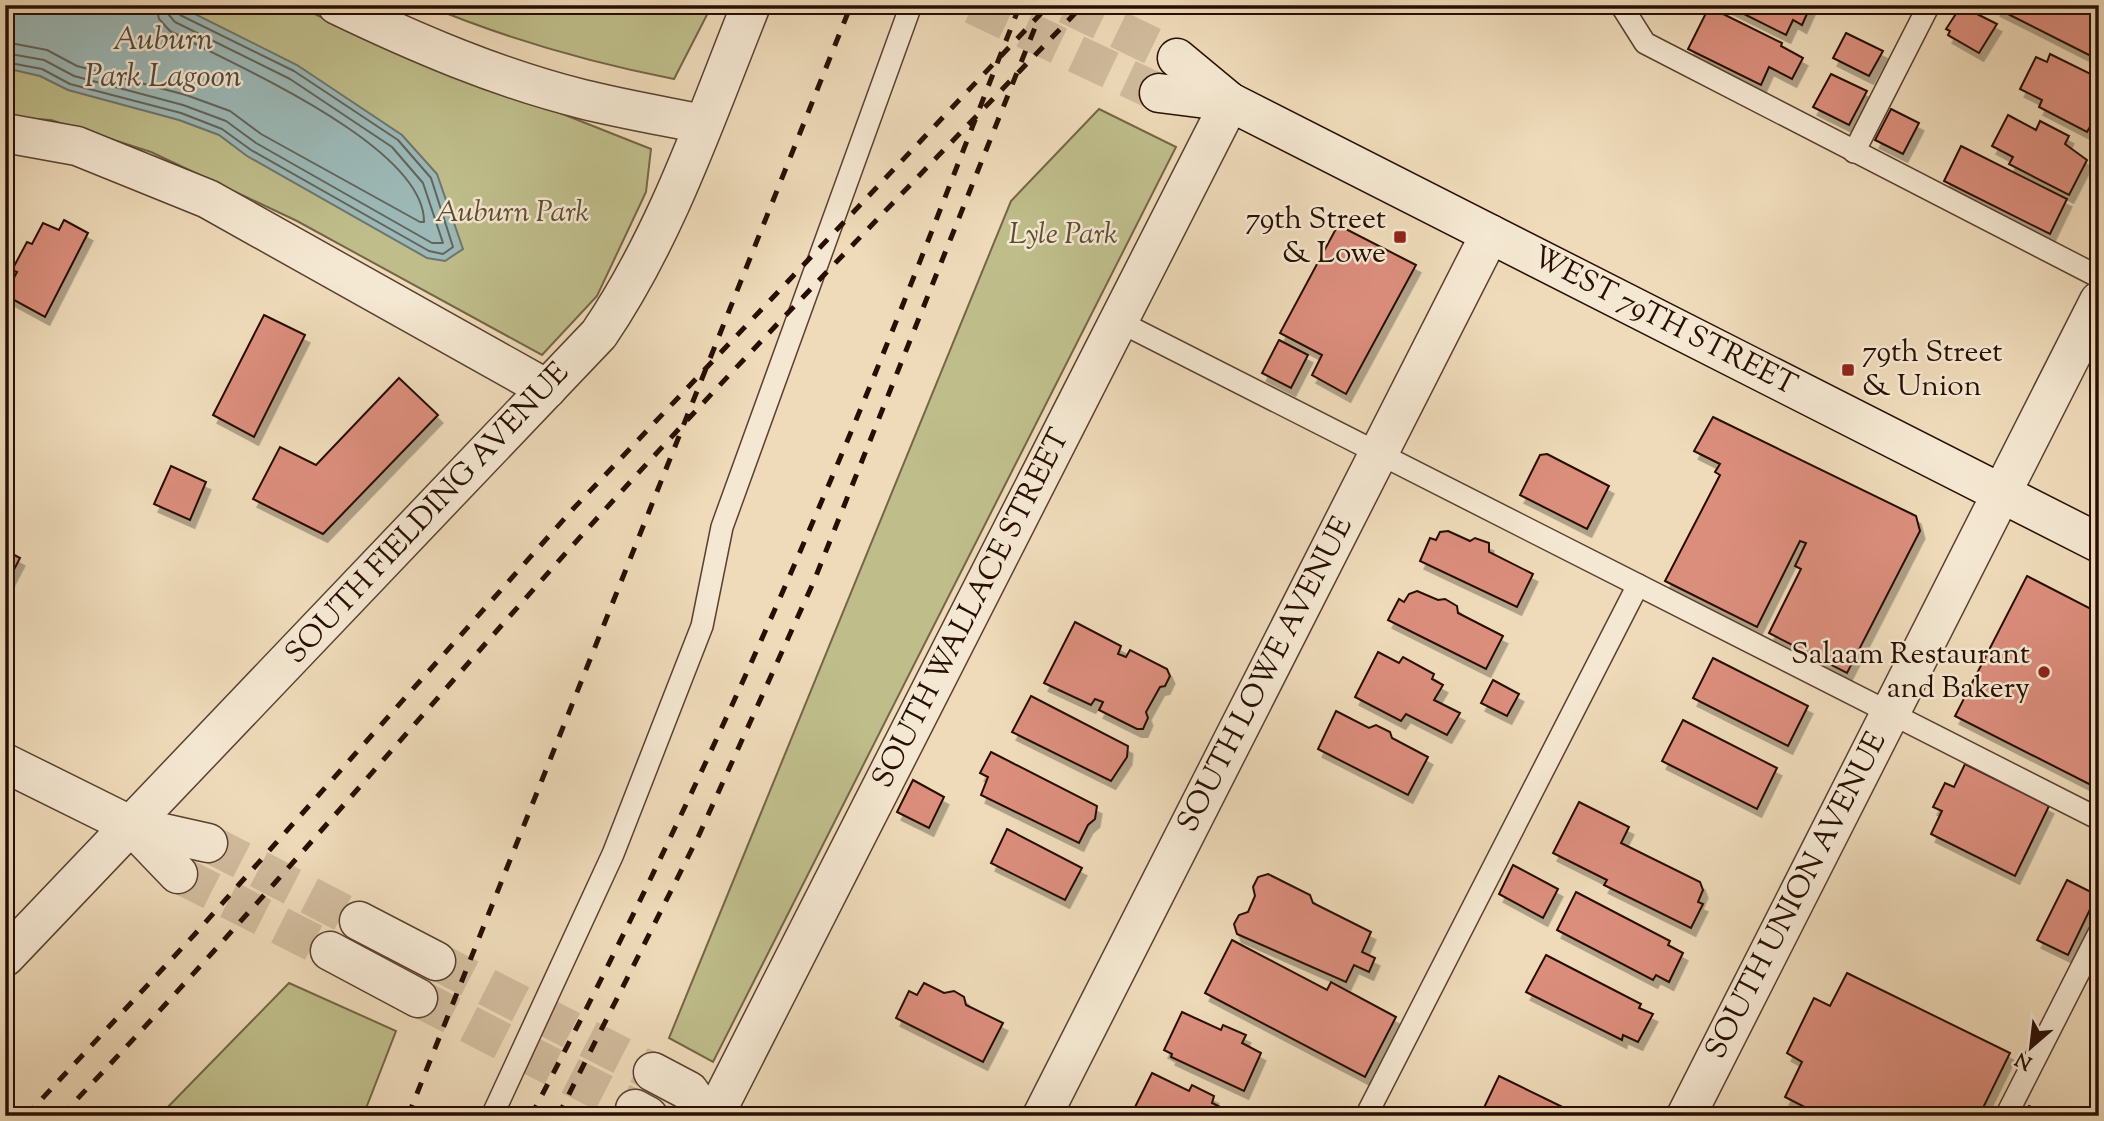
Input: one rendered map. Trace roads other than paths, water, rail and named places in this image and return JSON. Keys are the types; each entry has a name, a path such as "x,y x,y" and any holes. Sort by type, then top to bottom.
{"street":[{"path":"337,5 406,38 500,74 582,99 703,124"},
{"name":"SOUTH FIELDING AVENUE","path":"5,957 599,334 626,294 654,241 751,5"},
{"name":"WEST 79TH STREET","path":"1177,58 1230,102 2099,543"},
{"name":"WEST 79TH STREET","path":"1159,93 1230,102"},
{"name":"SOUTH WALLACE STREET","path":"714,1116 1230,102"},
{"path":"5,134 77,146 208,199 547,389"},
{"name":"SOUTH LOWE AVENUE","path":"1042,1116 1490,234"},
{"name":"SOUTH UNION AVENUE","path":"1686,1116 2099,301"},
{"path":"5,763 132,826 208,843"},
{"path":"132,826 178,874"},
{"path":"359,921 436,961"},
{"path":"330,951 418,998"},
{"path":"653,1072 688,1091 706,1116"}],"lane":[{"path":"492,1116 613,854 702,626 722,527 911,5"},
{"path":"1621,5 1645,43 2099,277"},
{"path":"1854,152 1929,5"},
{"path":"1118,321 2099,819"},
{"path":"1366,1116 1638,584"},
{"path":"2006,1116 2099,933"}],"water":[{"name":"Auburn Park Lagoon","path":"5,5 177,5 297,65 402,135 437,174 463,249 445,261 427,258 247,156 219,135 179,120 68,90 40,76 5,68"}],"tunnel":[{"path":"973,5 1159,93"},
{"path":"1067,5 1177,58"},
{"path":"208,843 359,921"},
{"path":"178,874 330,951"},
{"path":"436,961 653,1072"},
{"path":"418,998 635,1109"}],"railway":[{"path":"408,1116 851,5"},
{"path":"531,1116 647,887 789,577 874,376 1020,5"},
{"path":"26,1116 195,934 573,509 1049,5"},
{"path":"61,1116 256,904 635,476 1083,5"},
{"path":"558,1116 699,835 814,581 1038,20"}],"place":[{"name":"79th Street & Lowe","path":"1400,237"},
{"name":"79th Street & Union","path":"1848,370"},
{"name":"Salaam Restaurant and Bakery","path":"2044,672"}],"park label":[{"name":"Auburn Park","path":"512,213"},
{"name":"Lyle Park","path":"1063,235"}]}
